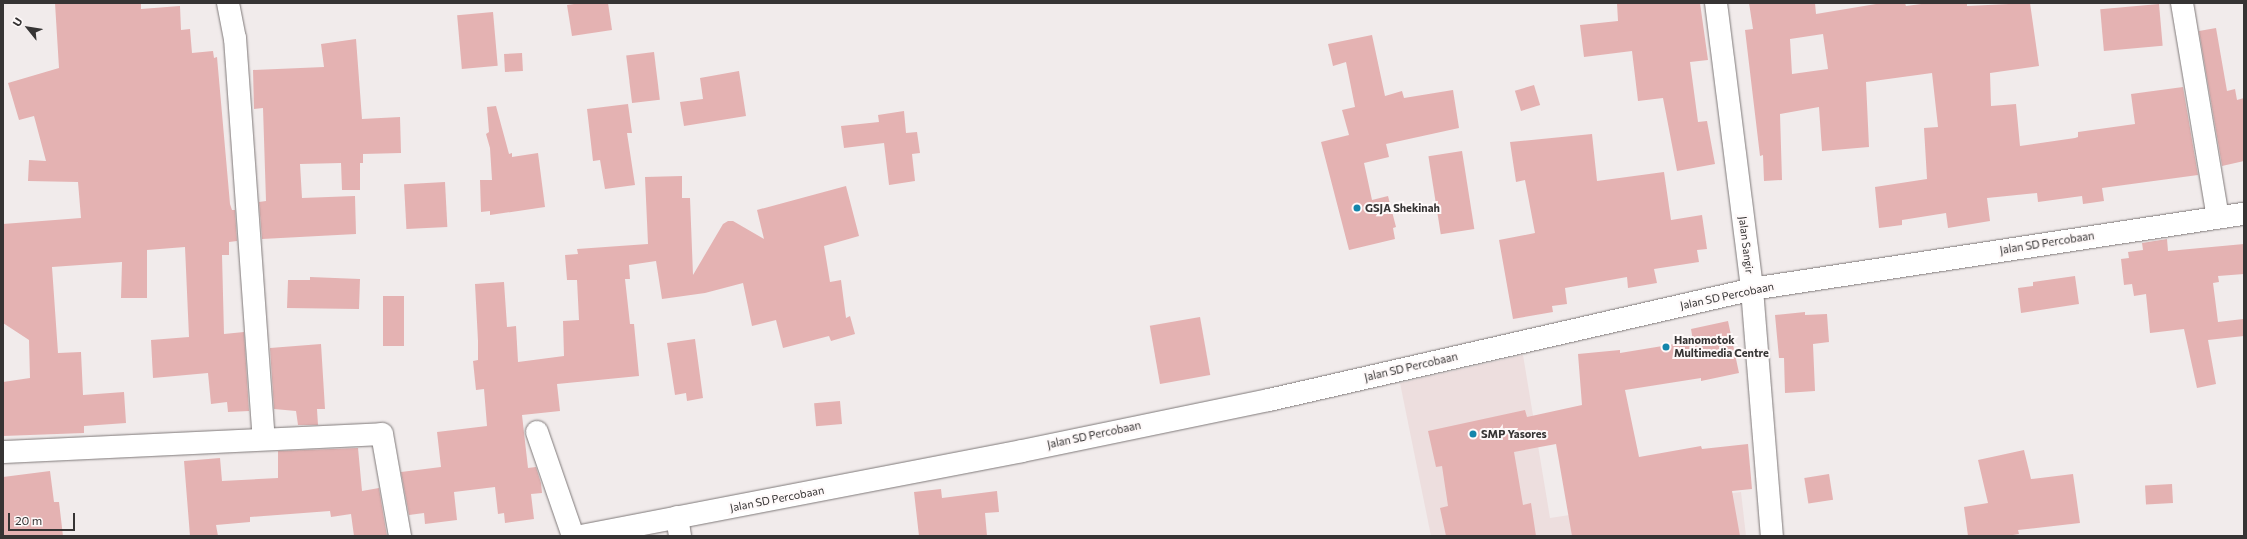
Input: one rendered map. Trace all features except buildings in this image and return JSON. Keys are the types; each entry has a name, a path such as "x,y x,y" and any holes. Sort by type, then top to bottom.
{"street":[{"path":"228,3 235,38 264,439"},
{"name":"Jalan Sangir","path":"1716,3 1752,289 1772,536"},
{"path":"2182,3 2218,217"},
{"name":"Jalan SD Percobaan","path":"580,536 678,526 1022,451 1269,400 1752,289 2244,214"},
{"path":"537,432 573,536"},
{"path":"3,452 382,434 400,536"}],"shaded area":[{"name":"SMP Yasores","path":"1523,355 1550,518 1642,504 1741,492 1746,536 1431,536 1400,383"}],"place":[{"name":"GSJA Shekinah","path":"1357,208"},
{"name":"Hanomotok Multimedia Centre","path":"1666,347"},
{"name":"SMP Yasores","path":"1473,434"}]}
